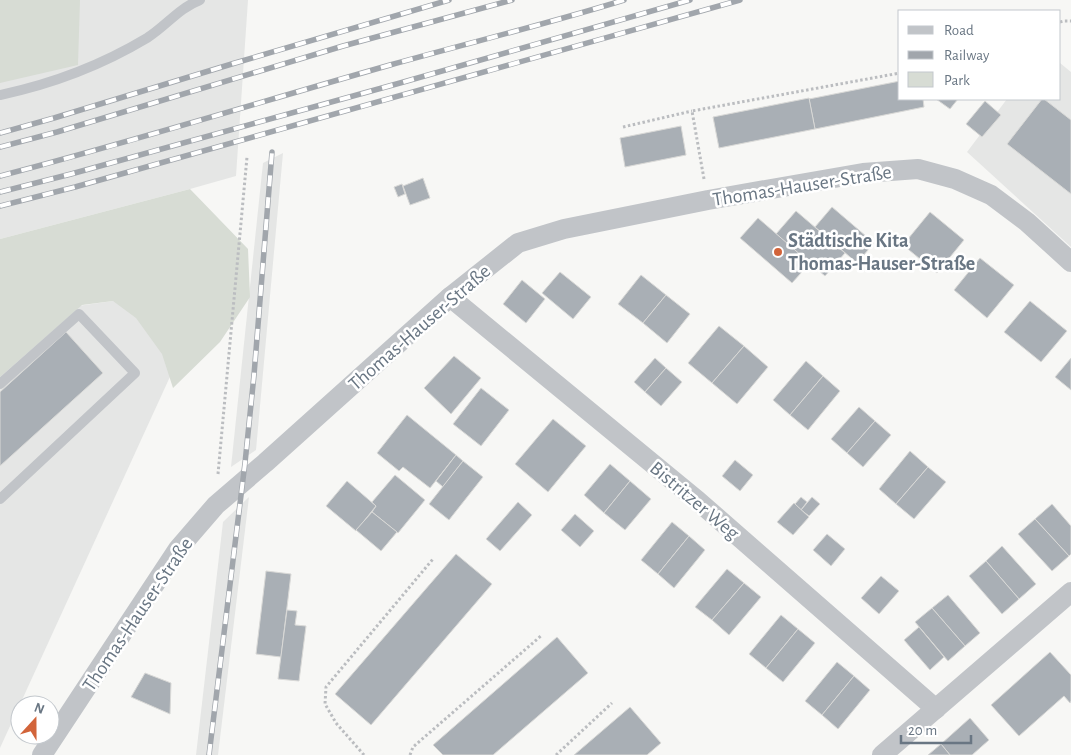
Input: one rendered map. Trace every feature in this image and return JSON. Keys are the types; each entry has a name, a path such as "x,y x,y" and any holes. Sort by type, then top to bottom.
{"street":[{"name":"Thomas-Hauser-Straße","path":"42,755 178,549 216,505 450,297 518,243 564,229 708,200 863,173 918,169 955,179 991,195 1027,222 1071,262"},
{"name":"Bistritzer Weg","path":"450,297 698,500 936,709"},
{"path":"882,755 1071,592"}],"lane":[{"path":"0,95 65,77 103,61 148,37 177,13 200,0"},
{"path":"0,384 79,314 135,373 0,499"}],"path":[{"path":"623,127 692,111 898,73"},
{"path":"692,111 708,200"},
{"path":"216,505 247,156"},
{"path":"364,755 336,723 328,710 325,704 326,687 433,559"},
{"path":"410,755 413,747 542,635"},
{"path":"556,755 612,703"}],"shaded area":[{"path":"64,0 248,0 236,176 0,239 0,14"},
{"path":"1061,64 1071,72 1071,247 967,152 1006,100 1061,100"},
{"path":"283,153 256,450 231,467 263,163"},
{"path":"113,301 136,308 174,368 24,695 10,695 10,726 0,748 0,317"},
{"path":"249,497 218,755 196,755 223,522"}],"green space":[{"path":"0,0 80,0 78,65 0,83"},
{"path":"190,189 248,249 250,297 220,342 173,388 162,354 136,318 113,301 82,305 0,377 0,239"}],"building":[{"path":"898,81 898,100 923,100 924,107 815,129 809,99"},
{"path":"809,98 815,129 719,148 713,117"},
{"path":"937,100 957,100 950,109"},
{"path":"1041,100 1045,100 1071,120 1071,194 1007,144"},
{"path":"985,101 1001,115 982,137 966,124"},
{"path":"681,126 686,155 625,167 620,138"},
{"path":"423,178 430,198 410,205 403,186"},
{"path":"402,184 405,194 398,197 394,187"},
{"path":"832,207 874,243 857,263 815,227"},
{"path":"796,211 845,253 825,276 776,234"},
{"path":"930,212 964,240 937,273 903,245"},
{"path":"758,218 810,263 792,283 740,238"},
{"path":"980,258 1014,285 987,318 954,290"},
{"path":"560,272 591,297 573,319 542,293"},
{"path":"641,275 666,295 643,323 618,304"},
{"path":"522,280 545,299 526,323 503,304"},
{"path":"666,295 690,314 667,343 643,323"},
{"path":"1030,301 1067,331 1041,362 1004,332"},
{"path":"719,326 744,346 712,383 688,363"},
{"path":"66,332 103,373 0,466 0,392"},
{"path":"744,346 768,367 737,404 712,383"},
{"path":"454,356 481,378 451,414 424,388"},
{"path":"655,358 666,368 645,392 634,382"},
{"path":"1071,358 1071,390 1055,377"},
{"path":"806,361 823,376 790,415 773,400"},
{"path":"666,368 682,382 661,406 645,392"},
{"path":"823,376 840,391 808,430 790,415"},
{"path":"481,388 509,410 481,446 453,424"},
{"path":"859,407 875,421 847,453 831,439"},
{"path":"407,415 456,455 430,488 403,467 399,471 377,453"},
{"path":"553,419 586,446 548,492 515,464"},
{"path":"875,421 891,435 863,467 847,453"},
{"path":"910,451 928,467 896,504 879,489"},
{"path":"456,455 463,461 443,487 436,481"},
{"path":"735,460 753,475 740,491 722,476"},
{"path":"463,461 483,477 449,520 429,504"},
{"path":"610,464 630,481 604,513 584,495"},
{"path":"928,467 946,482 914,519 896,504"},
{"path":"395,475 425,500 398,533 372,512 376,506 372,502"},
{"path":"347,481 376,506 356,531 326,506"},
{"path":"630,481 651,499 625,530 604,513"},
{"path":"801,497 807,502 801,510 795,504"},
{"path":"812,497 820,504 809,516 801,510"},
{"path":"518,502 532,515 500,551 486,539"},
{"path":"794,503 809,517 793,535 777,522"},
{"path":"1052,504 1071,526 1071,554 1069,556 1035,519"},
{"path":"372,512 397,532 381,551 356,530"},
{"path":"575,514 594,531 580,547 561,530"},
{"path":"1035,519 1069,556 1052,571 1018,534"},
{"path":"672,522 689,536 658,574 641,560"},
{"path":"827,534 845,549 831,566 813,550"},
{"path":"689,536 705,550 674,588 658,574"},
{"path":"1002,546 1036,584 1019,599 986,561"},
{"path":"456,554 492,584 371,725 335,694"},
{"path":"986,561 1019,599 1002,614 969,576"},
{"path":"727,569 744,583 712,620 695,607"},
{"path":"266,571 291,574 281,657 256,654"},
{"path":"881,576 899,591 879,614 861,598"},
{"path":"744,583 761,597 729,635 712,620"},
{"path":"948,595 980,633 965,646 932,608"},
{"path":"932,608 965,646 948,661 915,622"},
{"path":"287,610 297,611 295,625 306,626 299,681 278,679"},
{"path":"781,615 798,629 766,668 749,654"},
{"path":"919,627 944,657 930,670 904,640"},
{"path":"798,629 815,643 783,682 766,668"},
{"path":"557,637 588,673 493,755 443,755 433,745"},
{"path":"1050,652 1071,675 1071,701 1070,703 1064,696 1019,736 991,705"},
{"path":"837,662 854,676 822,715 805,701"},
{"path":"145,673 171,683 170,714 131,697"},
{"path":"854,676 870,690 838,729 822,715"},
{"path":"630,707 661,743 647,755 574,755"},
{"path":"970,718 989,740 972,755 950,755 941,744"},
{"path":"941,744 950,755 928,755"}],"railway":[{"path":"0,133 449,0"},
{"path":"0,147 57,132 343,46 512,0"},
{"path":"0,176 98,150 390,65 624,0"},
{"path":"0,192 400,83 690,0"},
{"path":"0,206 75,187 740,0"},
{"path":"209,755 245,463 272,152"}],"place":[{"name":"Städtische Kita Thomas-Hauser-Straße","path":"778,252"}]}
